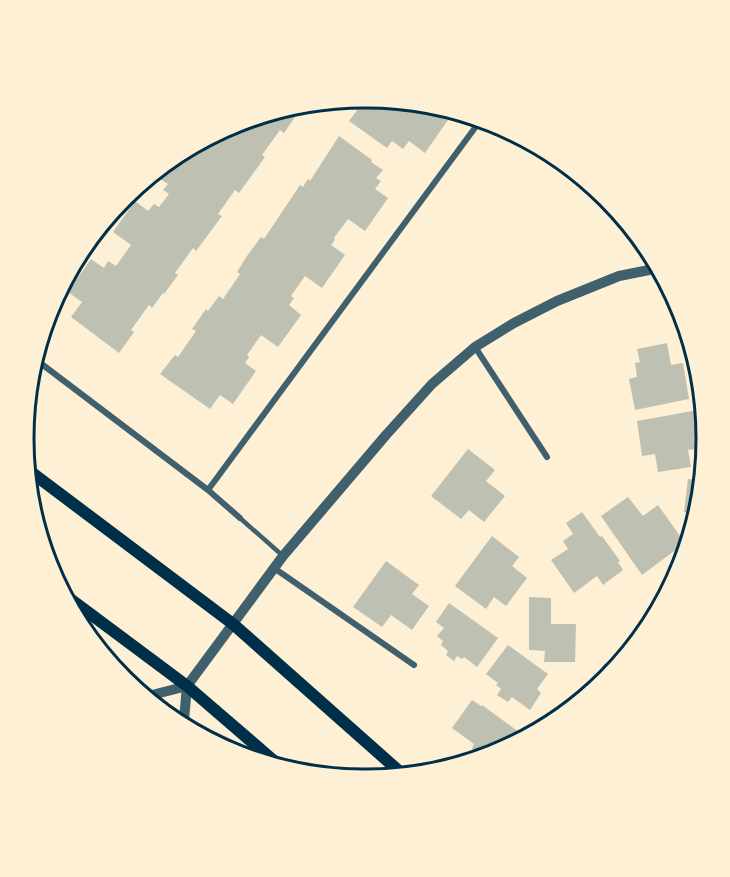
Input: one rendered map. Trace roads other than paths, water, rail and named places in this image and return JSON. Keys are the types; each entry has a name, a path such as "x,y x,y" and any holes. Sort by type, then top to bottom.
{"main road":[{"path":"36,476 197,594 395,767"},
{"path":"81,607 187,686 265,753"}],"street":[{"path":"208,490 475,127"},
{"path":"184,715 187,686 274,568 393,426 432,384 475,347 514,322 619,276 649,270"},
{"path":"475,347 547,457"},
{"path":"43,365 208,490 240,518"},
{"path":"274,568 414,665"},
{"path":"156,694 187,686"}],"lane":[{"path":"240,518 283,556"}]}
